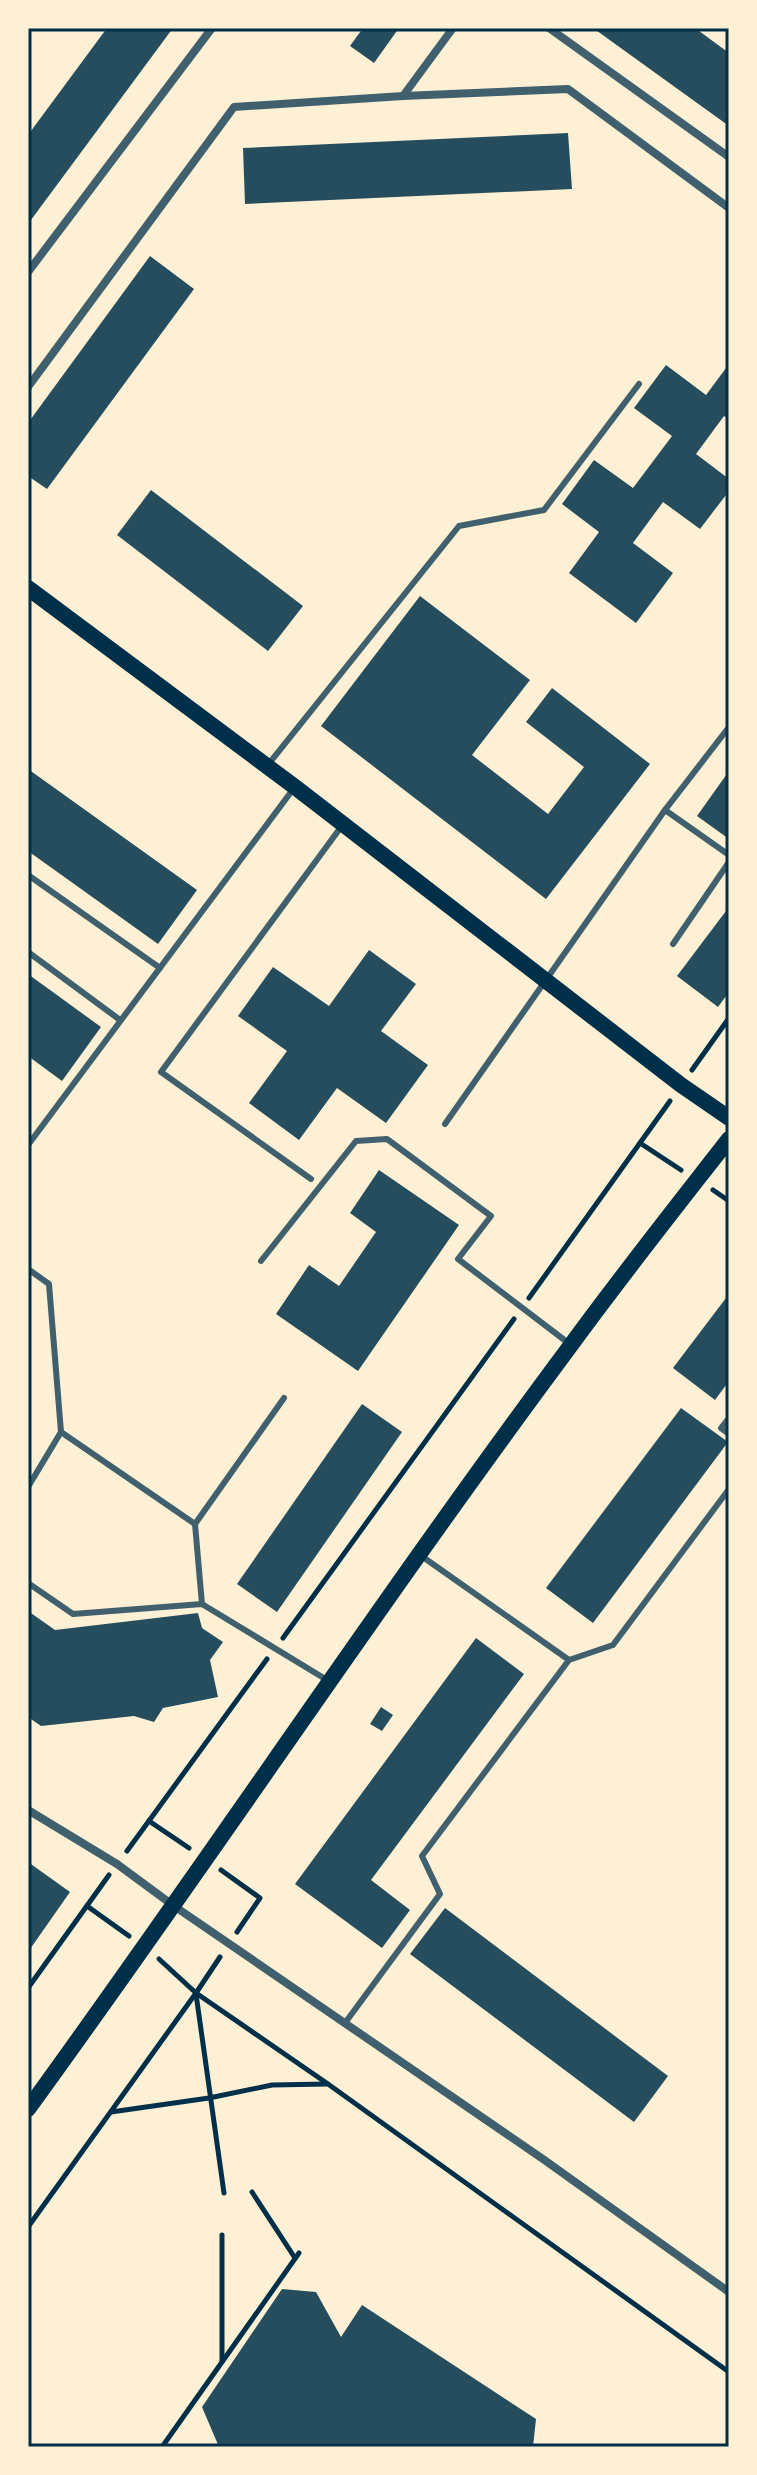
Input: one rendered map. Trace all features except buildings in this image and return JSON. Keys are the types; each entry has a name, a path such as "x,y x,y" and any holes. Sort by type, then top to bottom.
{"main road":[{"path":"28,588 344,824 681,1085 729,1118"},
{"path":"28,2109 571,1345 729,1139"}],"street":[{"path":"28,272 212,28"},
{"path":"403,96 453,28"},
{"path":"549,28 729,157"},
{"path":"28,387 234,107 568,89 729,208"},
{"path":"28,1810 117,1864 729,2292"}],"lane":[{"path":"267,766 459,526 544,510 639,384"},
{"path":"445,1124 665,810 729,727"},
{"path":"28,1145 295,787"},
{"path":"665,810 729,855"},
{"path":"311,1179 161,1072 344,824"},
{"path":"673,944 729,862"},
{"path":"28,875 160,968"},
{"path":"28,952 120,1020"},
{"path":"261,1261 356,1141 387,1139 491,1216 458,1259 571,1345"},
{"path":"28,1269 49,1284 61,1432 28,1487"},
{"path":"202,1604 195,1524 284,1398"},
{"path":"729,1418 721,1428 729,1434"},
{"path":"61,1432 195,1524"},
{"path":"345,2023 440,1894 422,1856 569,1660 613,1645 729,1489"},
{"path":"420,1555 569,1660"},
{"path":"28,1583 73,1614 202,1604 330,1682"}],"path":[{"path":"28,1988 729,1018"},
{"path":"720,1030 729,1036"},
{"path":"196,1993 729,2372"},
{"path":"196,1993 224,2193"},
{"path":"28,2227 196,1993"},
{"path":"111,2112 209,2098 272,2085 328,2084"},
{"path":"162,2447 297,2255 252,2192"},
{"path":"222,2235 222,2362"}]}
